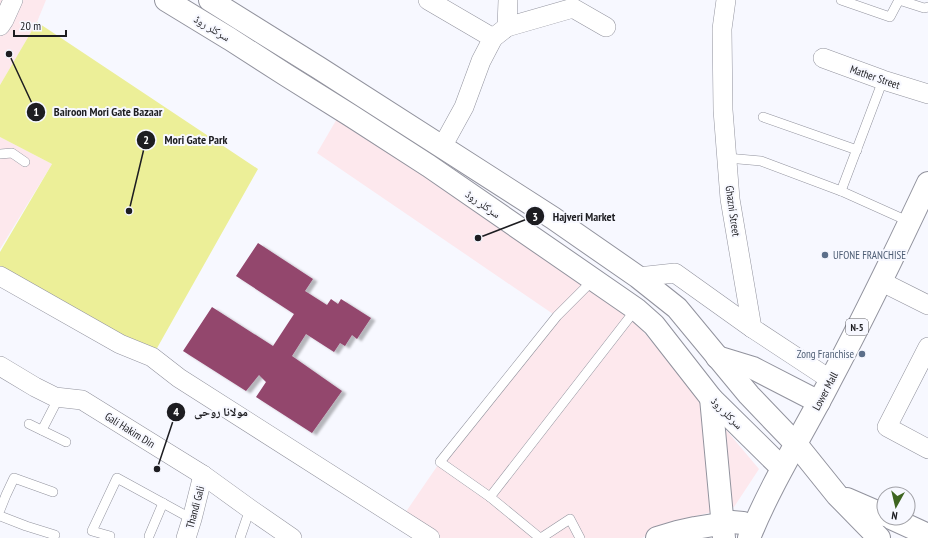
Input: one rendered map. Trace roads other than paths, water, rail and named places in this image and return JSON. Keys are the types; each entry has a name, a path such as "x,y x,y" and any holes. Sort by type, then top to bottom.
{"main road":[{"name":"سرکلر روڈ","path":"166,0 350,115 636,309 654,325 711,398 782,468"},
{"name":"سرکلر روڈ","path":"210,0 553,218 638,277 676,308 748,395 796,444 837,495 879,538"},
{"name":"Lower Mall","path":"782,468 831,380 928,183"},
{"path":"717,357 753,368 819,402"},
{"path":"711,398 723,531"},
{"name":"N-5","path":"751,532 782,468"},
{"path":"837,495 876,512"},
{"path":"657,538 677,532 723,531 737,522 751,532"},
{"path":"908,526 928,535"}],"street":[{"path":"0,26 13,0"},
{"path":"428,0 500,33 573,8 606,27"},
{"path":"442,147 464,108 481,61 500,33 508,0"},
{"name":"Ghazni Street","path":"726,0 722,29 723,110 730,199 752,328"},
{"name":"Mather Street","path":"823,58 928,94"},
{"path":"638,277 675,272 752,328 831,380"},
{"path":"0,276 120,344 152,357 179,378 430,538"},
{"path":"880,281 928,305"},
{"path":"928,347 887,427 928,449"},
{"name":"Gali Hakim Din","path":"2,371 55,397 82,400 203,476 292,538"},
{"name":"Thandi Gali","path":"186,538 203,476"}],"lane":[{"path":"841,0 890,17 899,0 924,8 928,7"},
{"path":"841,191 884,80"},
{"path":"763,117 857,150"},
{"path":"0,154 12,153 25,162"},
{"path":"727,158 761,161 841,191 910,222"},
{"path":"580,538 570,519 540,538 490,497 440,462 557,316 593,280"},
{"path":"490,497 636,309"},
{"path":"42,430 59,397"},
{"path":"29,424 66,442"},
{"path":"0,510 3,494 14,478 53,492"},
{"path":"110,538 110,536 92,531 117,478 192,519"},
{"path":"149,536 163,503"},
{"path":"240,538 250,510"},
{"path":"0,516 55,535"}],"place":[{"name":"Bairoon Mori Gate Bazaar","path":"9,54"},
{"name":"Mori Gate Park","path":"129,211"},
{"name":"Hajveri Market","path":"478,238"},
{"name":"UFONE FRANCHISE","path":"825,255"},
{"name":"Zong Franchise","path":"862,354"},
{"name":"مولانا روحی","path":"157,469"}]}
